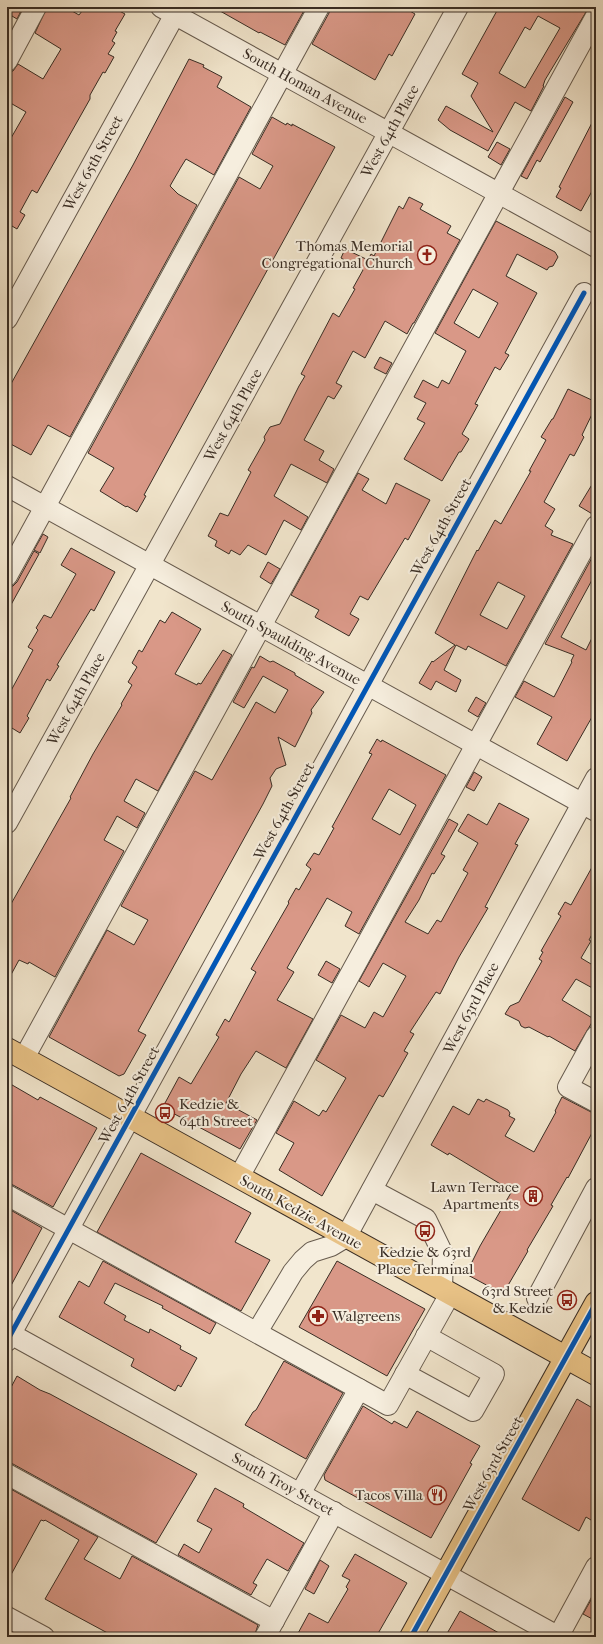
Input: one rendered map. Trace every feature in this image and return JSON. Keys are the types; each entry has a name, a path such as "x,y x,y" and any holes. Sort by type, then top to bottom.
{"main road":[{"name":"South Kedzie Avenue","path":"15,1053 596,1374"},
{"name":"West 63rd Street","path":"411,1637 596,1303"}],"street":[{"path":"7,61 36,7"},
{"path":"7,576 319,7"},
{"name":"West 64th Place","path":"7,823 458,7"},
{"name":"South Homan Avenue","path":"172,9 282,74 596,247"},
{"name":"West 65th Street","path":"7,319 172,9"},
{"path":"15,1053 261,626 596,16"},
{"name":"West 64th Street","path":"8,1336 584,293"},
{"name":"South Spaulding Avenue","path":"7,486 589,807"},
{"path":"238,1177 596,526"},
{"name":"West 63rd Place","path":"346,1237 589,807 596,778"},
{"path":"596,1036 568,1087 596,1102"},
{"path":"537,1298 588,1221 596,1189"},
{"path":"7,1195 388,1405 426,1336 446,1292 443,1254 426,1219 372,1190"},
{"path":"257,1332 293,1272 304,1260 312,1252 331,1246 346,1237"},
{"name":"South Troy Street","path":"8,1336 334,1512 558,1637"},
{"path":"405,1374 473,1412 494,1374 426,1336"},
{"path":"300,1494 359,1389"},
{"path":"7,1474 269,1629 334,1512"},
{"path":"558,1637 596,1567"},
{"path":"7,1617 44,1637"}],"building":[{"path":"7,7 23,7 17,19 7,13"},
{"path":"47,7 65,7 79,15 85,7 112,7 125,14 115,31 117,32 112,41 115,43 108,54 114,57 105,73 103,72 90,95 90,99 37,193 32,190 20,212 25,215 17,229 12,226 7,235 7,145 26,112 7,101 7,72 13,71 18,64 43,79 61,49 35,33"},
{"path":"213,7 306,7 285,45 260,32 259,33"},
{"path":"330,7 403,7 415,14 392,56 389,54 375,80 312,44 329,13"},
{"path":"499,7 589,7 545,80 544,86 531,111 515,102 488,151 450,130 438,120 446,106 493,132 471,96 478,83 462,74","holes":["538,16 560,28 525,88 499,73 525,27 530,30"]},
{"path":"189,59 204,65 203,67 222,77 217,87 251,107 214,175 186,159 170,186 178,194 197,205 70,437 48,425 31,455 7,442 7,391 133,165"},
{"path":"565,97 573,102 540,162 537,160 527,179 521,176"},
{"path":"596,115 596,184 581,211 556,197 561,188 559,187"},
{"path":"272,117 286,125 287,123 292,126 292,124 335,147 144,495 146,496 137,512 100,491 114,468 88,453 239,177 260,189 273,166 252,154"},
{"path":"497,142 510,149 501,165 488,157"},
{"path":"409,197 423,204 420,209 451,226 447,233 460,240 407,334 385,321 365,358 353,351 336,383 342,386 334,399 328,396 304,440 324,451 319,460 334,469 327,483 291,464 274,496 308,517 301,530 284,520 266,555 248,545 240,555 231,550 229,554 215,546 217,541 208,536 220,513 228,516 251,472 248,470 265,440 264,437 270,427 280,424 305,376 301,374 333,313 339,317 355,289 353,288 363,270 341,258 345,249 368,260 371,254 374,256 399,206 403,209"},
{"path":"496,221 555,252 558,257 553,266 549,267 547,270 517,254 506,276 537,293 505,353 509,355 500,370 495,367 475,404 478,405 462,434 469,439 461,452 459,452 442,481 404,459 425,423 417,419 426,403 414,397 423,380 438,388 442,380 449,384 466,351 435,333","holes":["473,289 498,303 479,338 454,323"]},
{"path":"380,357 392,363 386,374 374,368"},
{"path":"568,389 596,402 596,406 582,435 584,437 574,456 570,454 544,502 555,509 545,526 553,531 551,535 573,544 506,666 468,646 466,650 456,645 444,670 461,680 456,692 436,681 431,690 419,683 432,661 433,662 455,645 435,633 477,550 478,551 495,520 501,524 531,471 529,471 546,440 541,437 553,419","holes":["498,582 525,596 507,629 480,615"]},
{"path":"358,473 369,479 362,490 386,504 396,483 430,500 408,540 405,538 368,600 360,596 350,614 359,619 349,636 315,617 319,610 291,595"},
{"path":"596,478 596,515 594,515 579,506"},
{"path":"43,534 48,537 40,553 34,550"},
{"path":"71,548 115,572 94,611 91,609 57,665 59,666 50,681 47,679 27,716 29,718 20,733 7,725 7,698 33,650 28,647 38,630 36,628 44,615 51,618 76,574 61,565"},
{"path":"34,551 39,554 7,612 7,587 13,586 17,582"},
{"path":"594,554 596,554 596,582 592,580 561,637 586,650 596,630 596,710 567,761 537,744 552,717 515,697 524,681 554,697 572,662 571,661 574,655 545,644"},
{"path":"268,562 280,569 271,584 260,577"},
{"path":"172,612 201,629 175,674 197,685 198,683 201,684 223,650 232,655 158,791 136,779 124,801 145,813 137,828 117,816 104,840 124,851 55,977 29,962 28,964 19,960 7,982 7,911 71,798 70,797 93,754 122,705 121,704 132,685 128,682 137,667 132,663 139,650 142,652 160,620 165,623"},
{"path":"260,656 295,673 295,675 324,692 311,710 312,713 295,747 278,737 286,765 276,769 270,778 272,786 263,804 138,1031 146,1035 124,1074 119,1076 49,1037 107,930 134,945 148,920 121,906 195,771 212,780 256,702 275,713 288,690 263,676 244,708 233,702 252,667 254,668"},
{"path":"476,697 486,703 478,717 468,711"},
{"path":"377,739 381,742 382,740 446,775 359,934 345,926 352,912 327,898 287,968 294,972 277,1000 313,1019 286,1068 256,1051 241,1074 226,1103 257,1120 240,1149 167,1110 165,1103 179,1077 191,1084 219,1037 216,1035 225,1019 229,1022 256,972 251,969 296,888 299,890 311,869 306,865 314,853 319,855 334,828 332,827 372,754 369,753","holes":["389,789 416,805 400,835 372,819"]},
{"path":"474,772 482,777 474,791 466,787"},
{"path":"499,803 529,819 515,844 518,845 485,907 488,908 459,957 440,994 436,992 410,1032 414,1034 404,1051 408,1053 383,1097 379,1095 322,1196 279,1170 294,1143 276,1133 294,1101 319,1116 323,1110 326,1112 346,1078 316,1060 341,1015 365,1028 374,1012 383,1017 406,976 383,963 369,987 359,981 449,819 458,824 441,854 445,856 434,874 432,873 419,900 405,922 428,934 437,920 441,922 468,873 463,870 478,843 458,831 468,814 487,825"},
{"path":"596,860 596,927 589,940 591,941 581,958 596,967 596,990 576,979 562,1000 594,1019 575,1051 549,1036 548,1037 529,1027 525,1028 521,1026 519,1021 505,1014 510,1006 519,1002 542,961 539,959 543,952 541,951 561,916 558,914 565,902 571,905"},
{"path":"326,961 340,969 332,983 318,975"},
{"path":"7,1082 38,1100 40,1097 97,1128 53,1207 13,1185 7,1184"},
{"name":"Lawn Terrace Apartments","path":"562,1097 591,1112 596,1113 596,1135 592,1133 503,1294 466,1274 480,1246 512,1191 449,1153 448,1155 431,1145 453,1106 469,1115 478,1099 484,1102 486,1099 508,1110 510,1113 509,1116 515,1119 505,1136 534,1152 556,1112 555,1111"},
{"path":"141,1153 251,1213 235,1242 270,1260 241,1311 97,1232"},
{"path":"7,1208 42,1228 7,1293"},
{"path":"103,1261 216,1323 210,1334 162,1308 163,1306 115,1283 104,1303 126,1316 124,1320 149,1333 150,1329 181,1346 180,1349 197,1358 181,1387 178,1385 175,1391 131,1366 134,1359 59,1317 79,1281 89,1287"},
{"name":"Walgreens","path":"337,1261 425,1309 387,1376 299,1327"},
{"path":"284,1361 343,1393 306,1459 245,1425 253,1412 256,1410"},
{"path":"17,1376 40,1390 197,1474 156,1543 13,1464 7,1463 7,1395"},
{"path":"577,1399 596,1410 596,1523 586,1517 579,1531 522,1499"},
{"path":"363,1406 392,1424 394,1421 407,1428 417,1411 480,1446 470,1463 472,1464 431,1538 325,1480 324,1475"},
{"path":"7,1487 98,1537 84,1559 120,1579 132,1556 258,1625 254,1637 115,1637 45,1599 79,1540 45,1520 41,1520 7,1582"},
{"path":"215,1488 244,1504 243,1507 304,1543 288,1571 267,1559 253,1583 257,1585 251,1595 178,1555 184,1544 199,1553 212,1529 197,1521"},
{"path":"355,1554 407,1583 376,1637 296,1637 309,1613 328,1623 348,1589 346,1587 350,1580 342,1576"},
{"path":"320,1560 329,1566 314,1594 305,1589"},
{"path":"596,1591 596,1621 583,1614"},
{"path":"460,1611 506,1637 445,1637"}],"cycle path":[{"path":"7,1341 584,293"},
{"path":"411,1637 596,1303"}],"place":[{"name":"Thomas Memorial Congregational Church","path":"427,255"},
{"name":"Kedzie & 64th Street","path":"165,1113"},
{"name":"Lawn Terrace Apartments","path":"533,1196"},
{"name":"Kedzie & 63rd Place Terminal","path":"425,1231"},
{"name":"63rd Street & Kedzie","path":"567,1300"},
{"name":"Walgreens","path":"318,1316"},
{"name":"Tacos Villa","path":"437,1495"}]}
